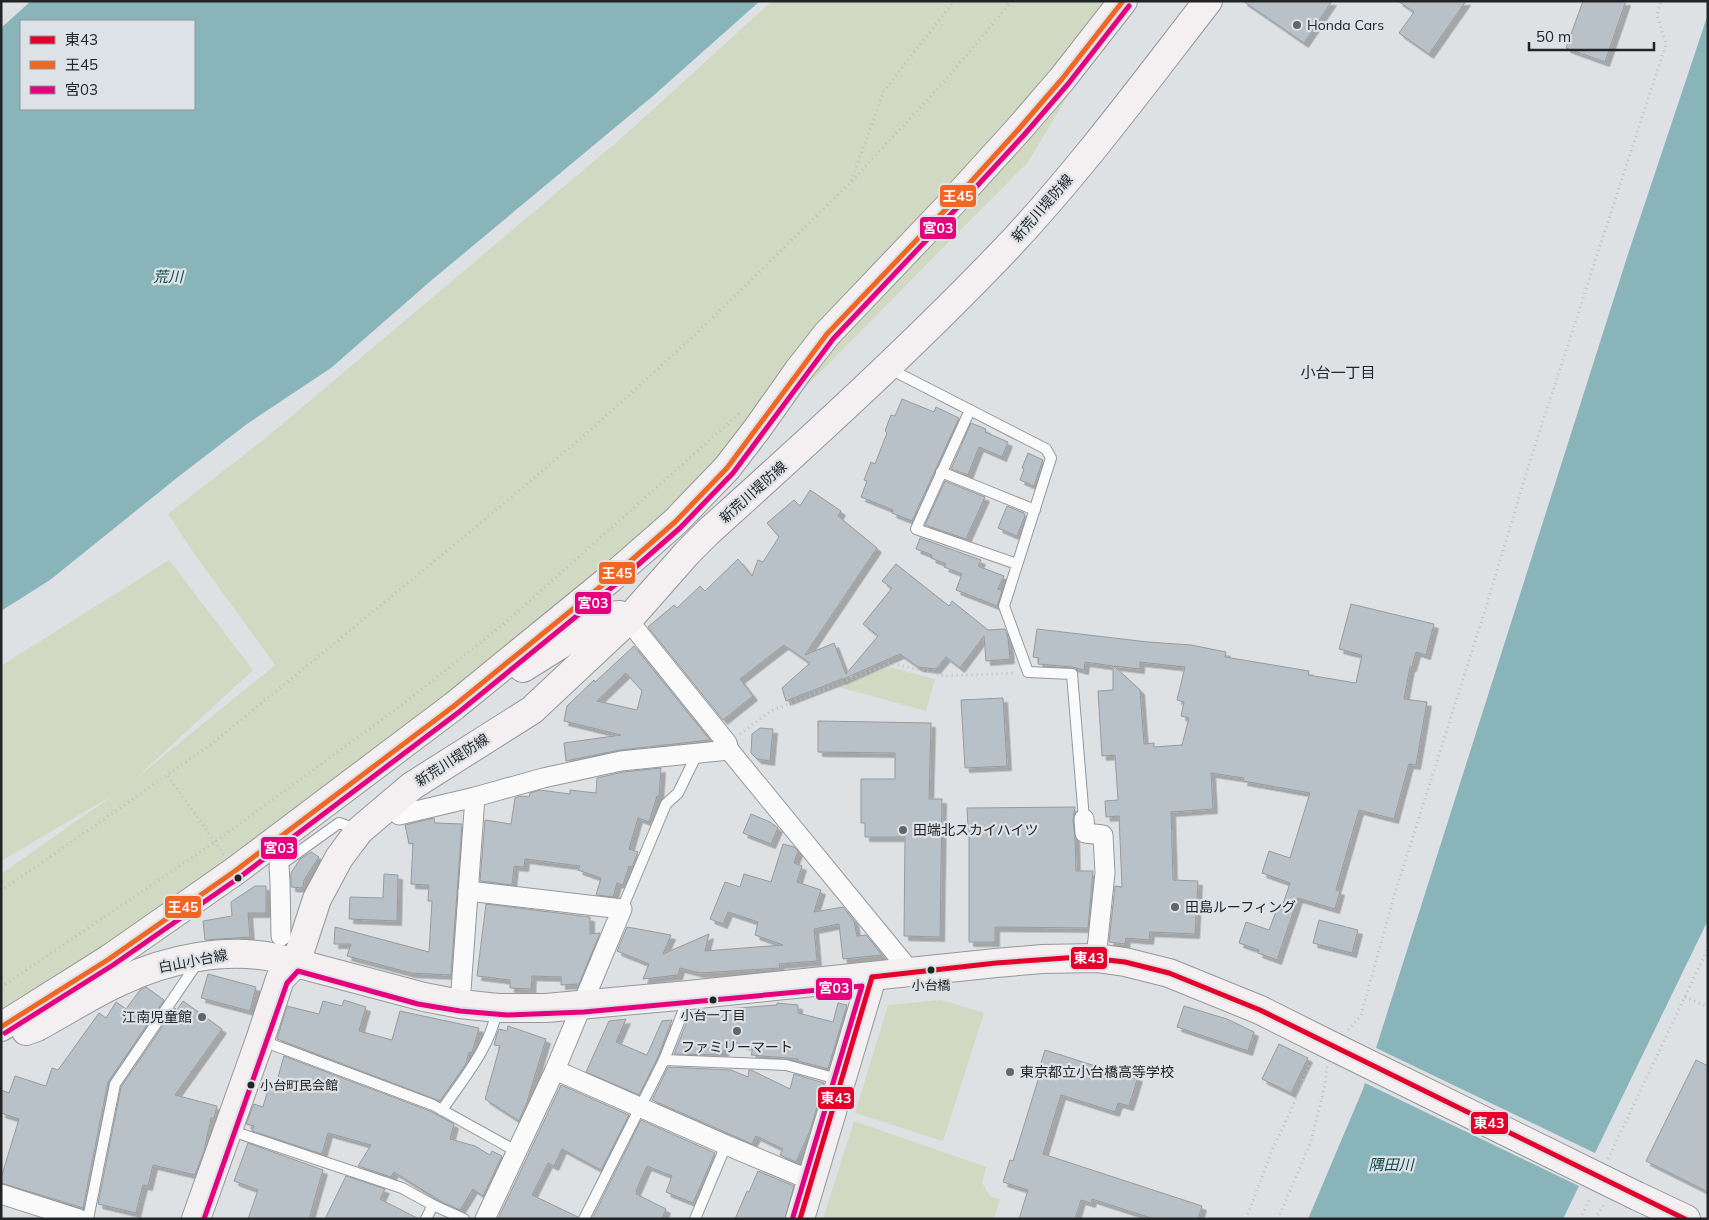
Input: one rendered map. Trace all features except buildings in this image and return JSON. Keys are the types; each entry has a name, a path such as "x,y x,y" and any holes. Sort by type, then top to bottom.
{"main road":[{"path":"1,1027 109,959 235,871 454,706 611,578 675,522 709,488 743,448 827,334 1018,130 1062,79 1123,1"},
{"name":"新荒川堤防線","path":"296,963 310,919 327,878 360,830 387,805 412,786 532,710 628,620 688,552 888,367 1005,250 1085,159 1208,1"},
{"path":"454,706 497,685 606,616 620,615 628,620"},
{"name":"白山小台線","path":"1,1041 37,1027 120,981 135,975 201,957 237,953 259,954 424,997 460,1004 498,1008 546,1008 583,1005 1042,959 1096,958 1125,962 1169,973 1260,1010 1330,1050 1686,1219"},
{"path":"196,1219 280,979 296,963"},
{"path":"800,1219 872,976"}],"street":[{"path":"628,620 728,747 911,972"},
{"path":"387,805 398,815 475,797 543,778 621,761 697,754 728,747"},
{"path":"460,1004 475,797"},
{"path":"1084,819 1084,833 1103,835 1105,873 1096,958"},
{"path":"279,866 281,936"},
{"path":"468,891 622,909 555,1070 485,1219"},
{"path":"281,909 310,919"},
{"path":"555,1070 812,1181"},
{"path":"1,1194 79,1219"}],"lane":[{"path":"888,367 1046,449 1051,458 1004,606 1028,672 1072,674 1084,819"},
{"path":"970,410 940,472 916,529 1018,564"},
{"path":"940,472 1034,510"},
{"path":"622,909 666,804 678,793 697,754"},
{"path":"279,866 339,822 360,830"},
{"path":"88,1219 115,1084 201,957"},
{"path":"584,1219 664,1060 689,995"},
{"path":"442,1110 476,1061 495,1024 498,1008"},
{"path":"260,1040 442,1110 516,1151"},
{"path":"664,1060 786,1065 842,1081"},
{"path":"228,1130 402,1188 464,1219"},
{"path":"695,1219 726,1145"},
{"path":"426,1219 433,1205"}],"path":[{"path":"851,182 884,91 954,1"},
{"path":"1,891 212,744 482,522 595,426 698,332 851,182 941,86 1012,1"},
{"path":"1246,1219 1272,1148 1292,1108 1330,1050 1360,1015 1394,896 1486,607 1530,461 1666,44 1656,15 1661,1"},
{"path":"1,987 215,842 403,704 498,628 744,409"},
{"path":"728,747 771,711 890,663 946,676 1028,672"},
{"path":"168,776 235,871"},
{"path":"1605,1166 1708,948"},
{"path":"1685,997 1708,1008"},
{"path":"1278,1219 1311,1141 1325,1085 1330,1050"},
{"path":"1580,1219 1593,1192"}],"green space":[{"path":"772,1 1125,1 1028,162 755,438 516,647 230,861 1,1016 1,874 115,794 1,861 1,666 169,560 253,670 134,780 275,665 168,514 267,437 625,135"},
{"path":"889,667 935,679 926,711 839,687"},
{"path":"941,1000 984,1013 943,1141 855,1113 888,1005"},
{"path":"854,1121 986,1167 982,1183 990,1196 1000,1199 994,1219 823,1219"}],"water":[{"name":"荒川","path":"31,1 760,1 653,96 433,279 331,368 247,424 50,580 1,611 1,28"},
{"name":"隅田川","path":"1708,14 1708,920 1563,1219 1308,1219 1363,1089 1628,254"}],"pier":[{"path":"1374,1047 1597,1154 1581,1187 1363,1082"}],"transit line":[{"name":"王45","path":"1,1027 109,959 235,871 454,706 611,578 675,522 727,468 827,334 948,207 1018,130 1062,79 1123,1"},
{"name":"宮03","path":"5,1033 113,965 240,877 459,712 616,584 680,528 733,473 833,339 1024,135 1068,84 1129,6"},
{"name":"東43","path":"872,977 996,963 1080,957 1125,962 1169,973 1260,1010 1685,1219"},
{"name":"宮03","path":"204,1219 287,983 298,971 418,1004 460,1011 507,1015 584,1012 862,986 793,1217"},
{"name":"東43","path":"800,1219 872,977"}],"place":[{"name":"Honda Cars","path":"1297,25"},
{"name":"田端北スカイハイツ","path":"903,830"},
{"name":"田島ルーフィング","path":"1175,907"},
{"name":"小台橋","path":"931,970"},
{"name":"小台一丁目","path":"713,1000"},
{"name":"江南児童館","path":"202,1017"},
{"name":"ファミリーマート","path":"737,1031"},
{"name":"東京都立小台橋高等学校","path":"1010,1072"},
{"name":"小台町民会館","path":"251,1085"}],"district":[{"name":"小台一丁目","path":"1338,372"}]}
